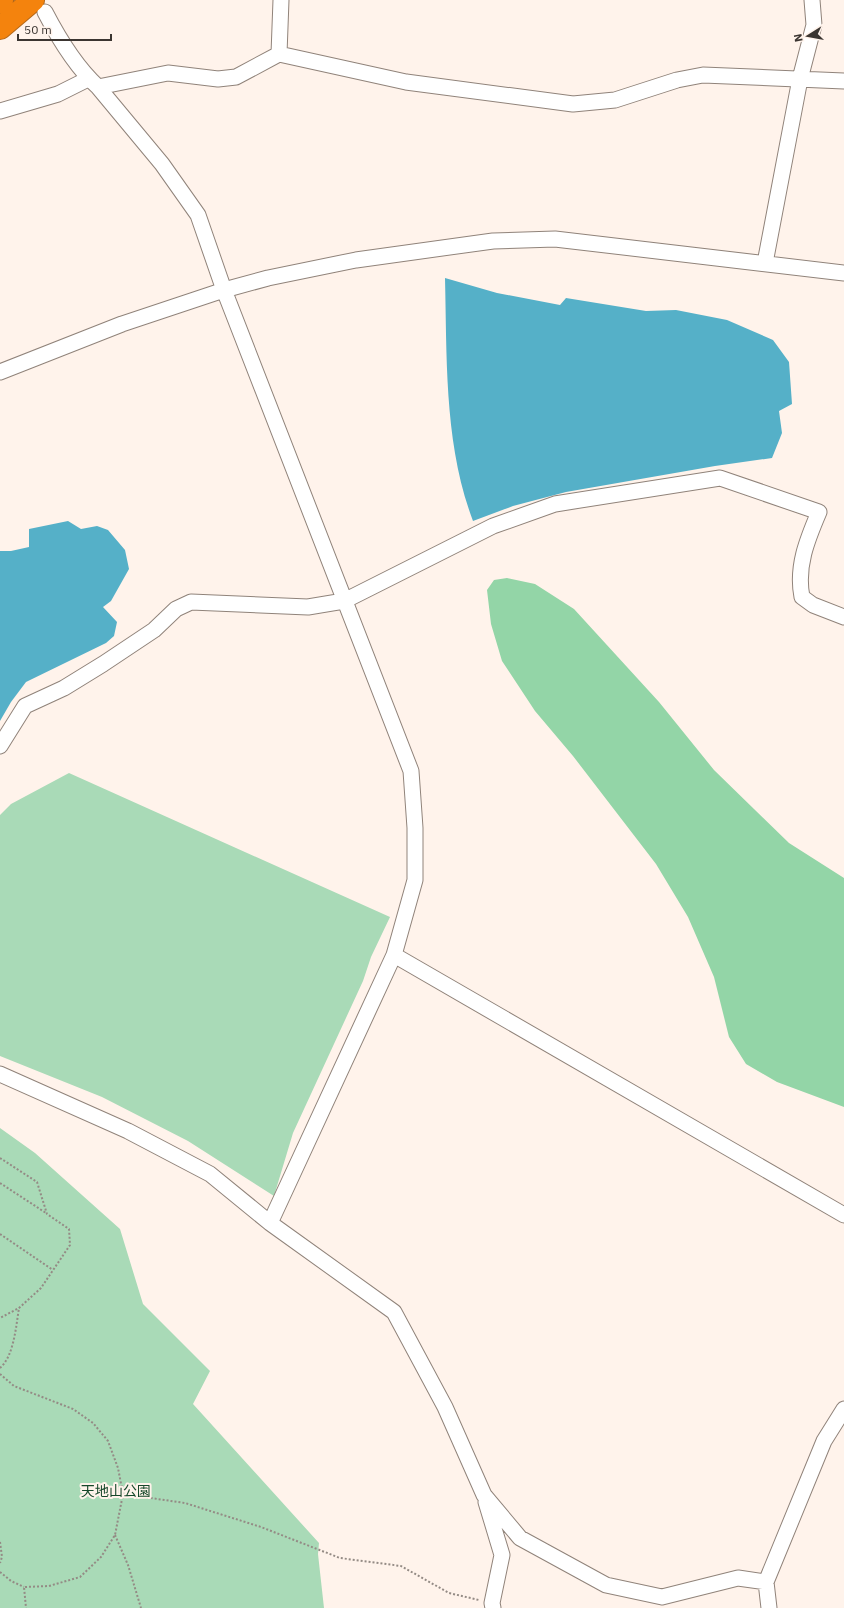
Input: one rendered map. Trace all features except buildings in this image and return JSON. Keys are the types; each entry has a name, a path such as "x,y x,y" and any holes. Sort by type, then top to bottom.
{"highway":[{"path":"0,28 39,6"}],"street":[{"path":"279,54 281,0"},
{"path":"765,264 800,79 814,26 812,0"},
{"path":"39,6 58,37 93,83 162,164 198,215 224,290 411,771 415,828 415,880 394,954 270,1223"},
{"path":"0,111 93,83 168,73 218,79 236,77 279,54 406,82 573,104 615,100 677,80 703,75 844,81"},
{"path":"0,372 122,324 224,290 268,278 328,265 493,241 555,239 844,273"},
{"path":"0,746 25,706 64,688 96,668 154,630 176,609 191,602 308,607 344,601 493,526 555,504 720,478 819,512 803,553 800,585 802,597 813,605 844,617"},
{"path":"394,954 844,1215"},
{"path":"0,1074 128,1131 210,1174 270,1223 394,1312 445,1407 484,1495 502,1555 492,1605"},
{"path":"769,1608 766,1582 824,1441 844,1409"},
{"path":"484,1495 520,1538 606,1585 662,1597 738,1578 766,1582"}],"path":[{"path":"0,1158 37,1182 47,1214"},
{"path":"0,1183 69,1229 70,1245 41,1288 19,1308 0,1318"},
{"path":"0,1234 53,1270"},
{"path":"0,1368 5,1364 15,1336 19,1308"},
{"path":"0,1374 14,1386 72,1409 94,1423 108,1441 118,1468 123,1494 115,1535 101,1557 80,1577 49,1586 24,1587 11,1581 0,1572"},
{"path":"123,1494 185,1503 261,1527 340,1558 401,1566 449,1593 492,1605"},
{"path":"115,1535 128,1565 140,1608"},
{"path":"0,1542 2,1557 0,1563"},
{"path":"24,1587 26,1608"}],"green space":[{"path":"507,578 535,584 574,609 659,702 714,770 789,843 844,878 844,1107 777,1082 746,1064 729,1037 714,977 688,917 656,864 573,756 535,711 502,661 491,624 487,590 494,580"},
{"path":"69,773 390,917 371,957 363,981 293,1133 274,1196 188,1141 102,1097 0,1056 0,815 11,804"},
{"name":"天地山公園","path":"0,1128 35,1153 120,1229 143,1304 210,1371 193,1404 319,1543 318,1554 324,1608 0,1608"}],"water":[{"path":"445,278 497,293 560,305 566,298 646,311 676,310 727,320 773,340 789,362 792,404 779,411 782,433 772,458 715,466 566,492 513,506 473,521 464,492 452,432 447,370"},
{"path":"68,521 81,529 97,526 108,530 125,550 129,569 111,601 103,607 117,622 114,636 106,643 26,682 11,702 0,721 0,551 11,551 29,547 29,529"}]}
